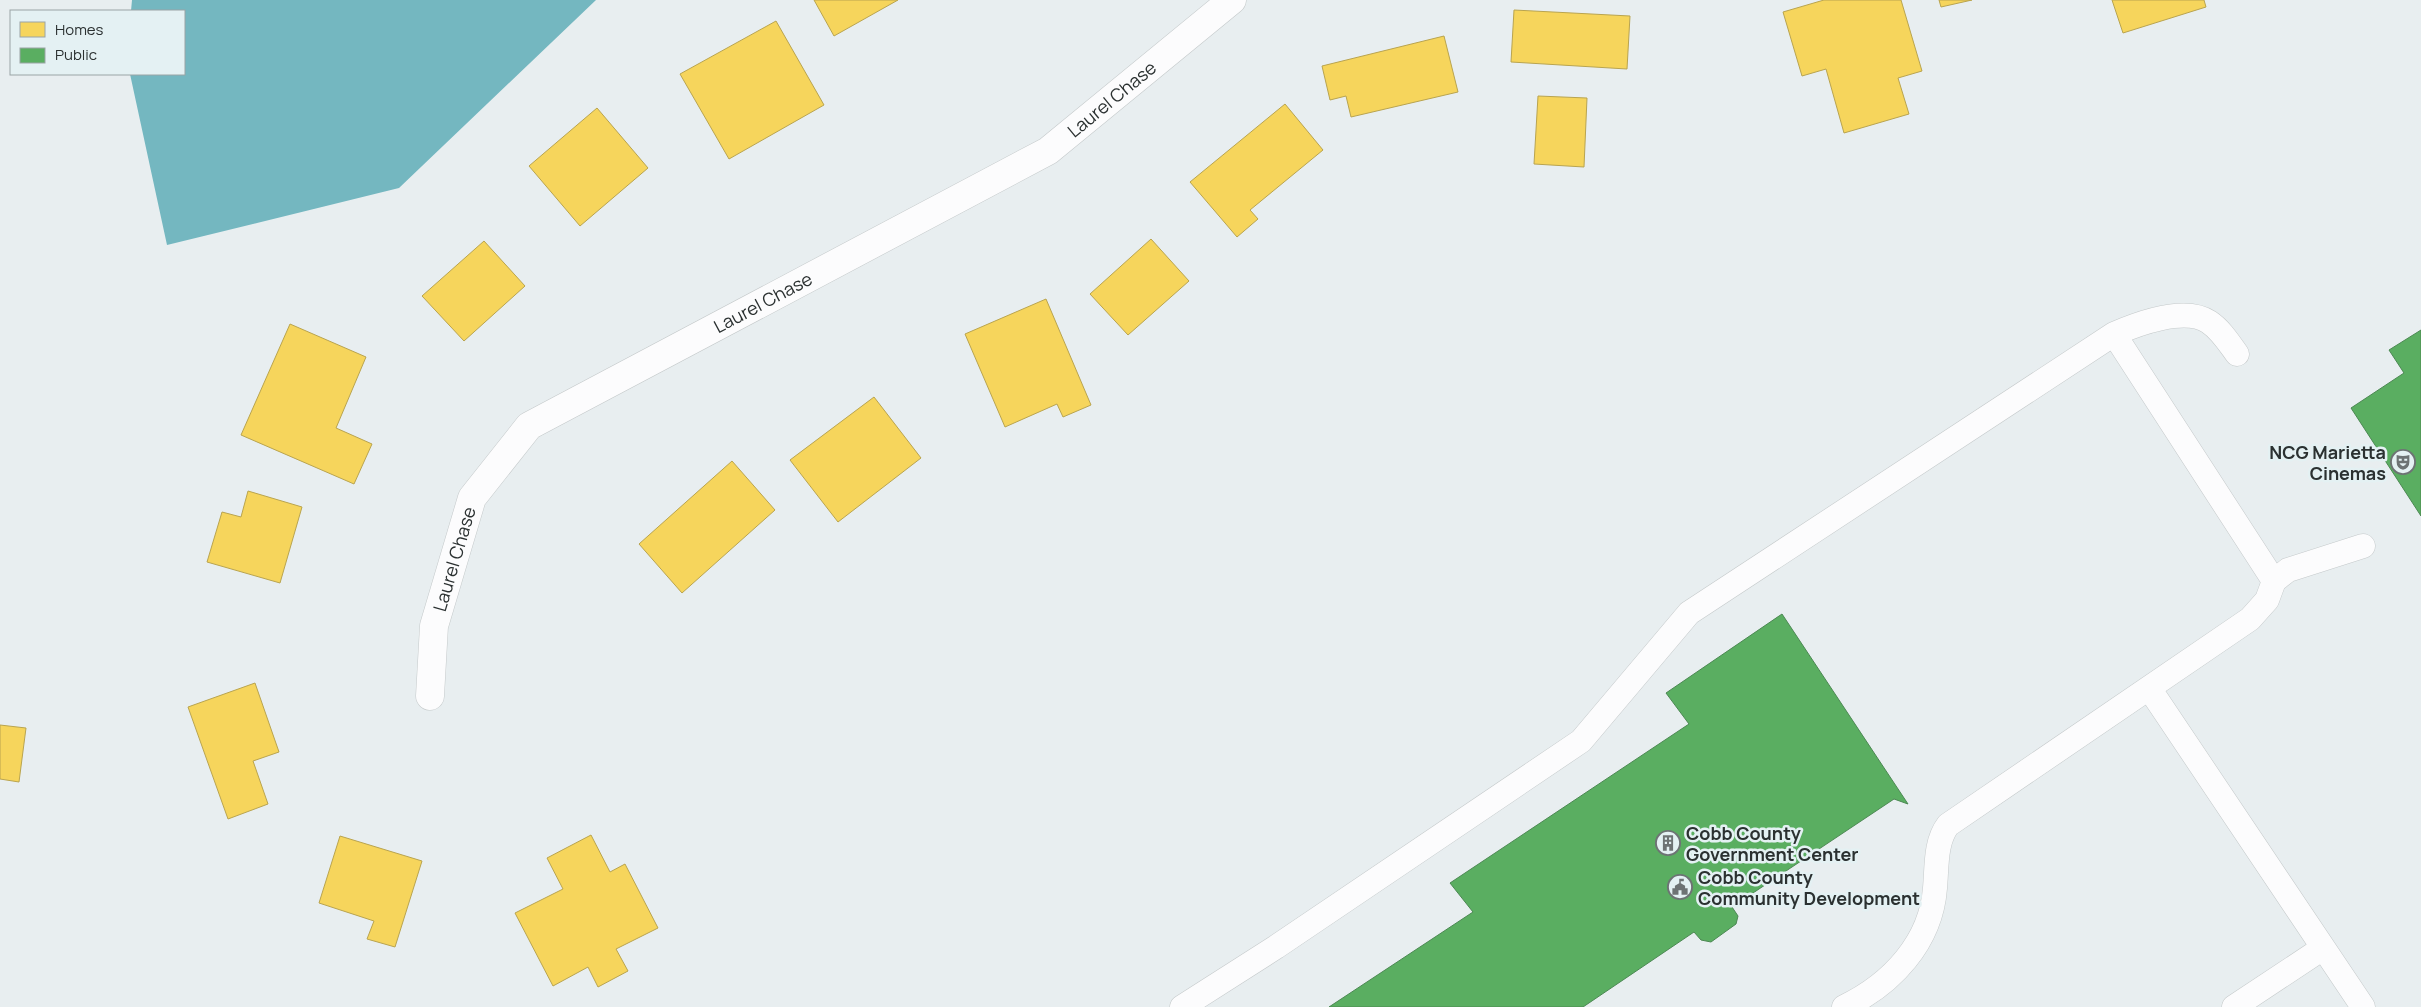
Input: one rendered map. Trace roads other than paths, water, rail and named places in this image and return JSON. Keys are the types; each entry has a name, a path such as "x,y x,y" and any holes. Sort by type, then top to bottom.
{"street":[{"name":"Laurel Chase","path":"430,696 434,626 472,498 529,426 1048,151 1232,0"}],"lane":[{"path":"1182,1007 1284,941 1581,741 1689,613 2114,334 2146,321 2193,316 2208,321 2223,334 2236,354"},
{"path":"2114,334 2274,581"},
{"path":"1844,1007 1861,999 1889,977 1904,962 1925,931 1935,896 1941,834 1948,825 2250,619 2267,600 2274,581 2288,570 2363,546"},
{"path":"2149,688 2363,1007"},
{"path":"2234,1007 2323,948"}],"water":[{"path":"132,0 596,0 399,188 167,245 130,75 185,75 185,10 131,10"}],"place":[{"name":"NCG Marietta Cinemas","path":"2403,462"},
{"name":"Cobb County Government Center","path":"1668,843"},
{"name":"Cobb County Community Development","path":"1680,887"}]}
